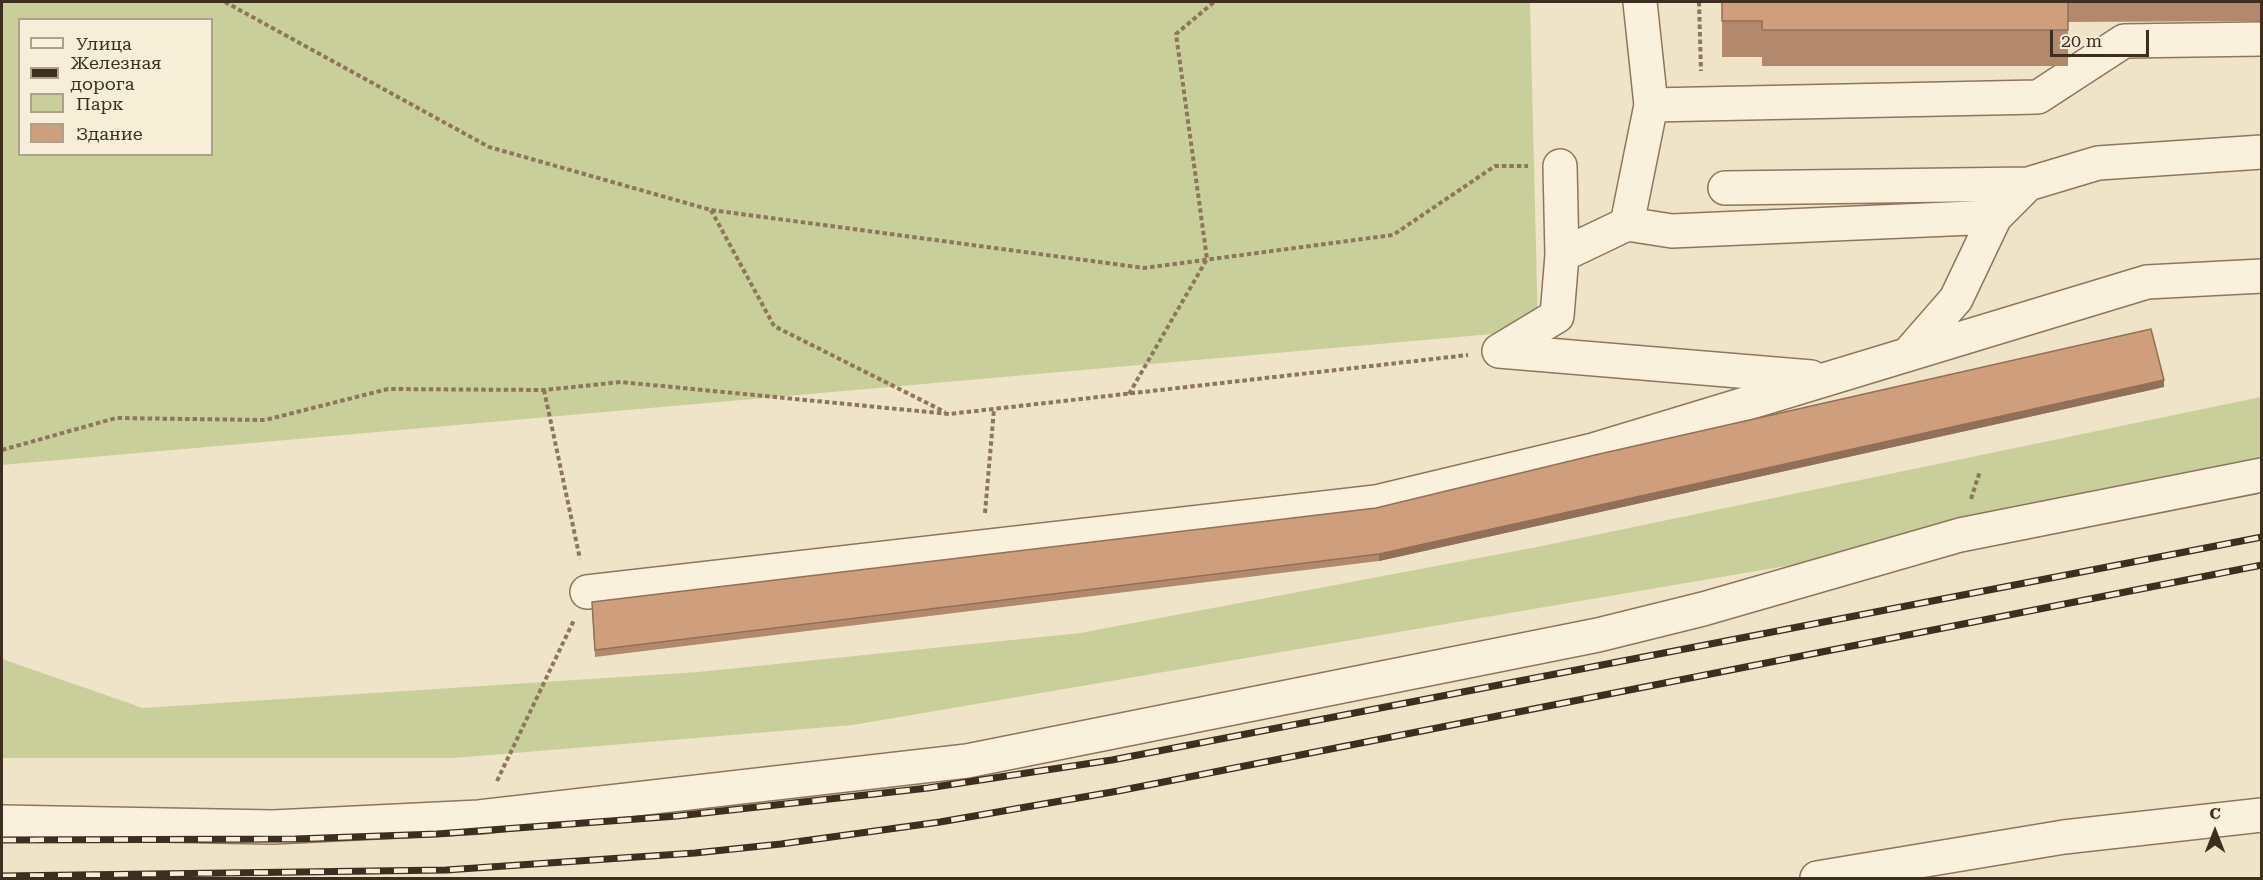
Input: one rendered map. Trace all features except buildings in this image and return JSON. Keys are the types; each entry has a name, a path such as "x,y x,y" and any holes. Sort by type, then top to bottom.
{"lane":[{"path":"1627,224 1651,105 1640,2"},
{"path":"1651,105 2038,97 2124,41 2262,39"},
{"path":"1725,188 2028,184 2098,163 2262,152"},
{"path":"1499,351 1557,316 1562,255 1560,166"},
{"path":"1908,354 1956,299 1995,218 2028,184"},
{"path":"1562,255 1627,224 1672,231 1995,218"},
{"path":"587,592 1376,502 1593,450 2147,282 2262,276"},
{"path":"1499,351 1828,379"},
{"path":"2,822 273,827 479,817 967,760 1598,635 1703,609 1960,535 2262,475"},
{"path":"1817,879 2064,837 2262,815"}],"path":[{"path":"225,2 489,147 711,210 1144,268 1393,235 1495,166"},
{"path":"1129,394 1207,259 1176,34 1214,2"},
{"path":"1699,2 1703,104"},
{"path":"711,210 774,326 949,414"},
{"path":"2,450 116,418 265,420 388,388 544,390 621,382 949,414 1499,351"},
{"path":"479,817 587,592 544,390"},
{"path":"982,547 994,409"}],"green space":[{"path":"2,2 1530,2 1538,330 2,465"},
{"path":"2261,397 2261,485 853,725 454,758 2,758 2,659 143,708 698,672 1080,633 1537,547"}],"railway":[{"path":"2,840 295,839 437,834 677,816 928,788 1112,760 2262,537"},
{"path":"2,876 446,870 695,853 781,844 940,822 1118,791 2262,565"}]}
